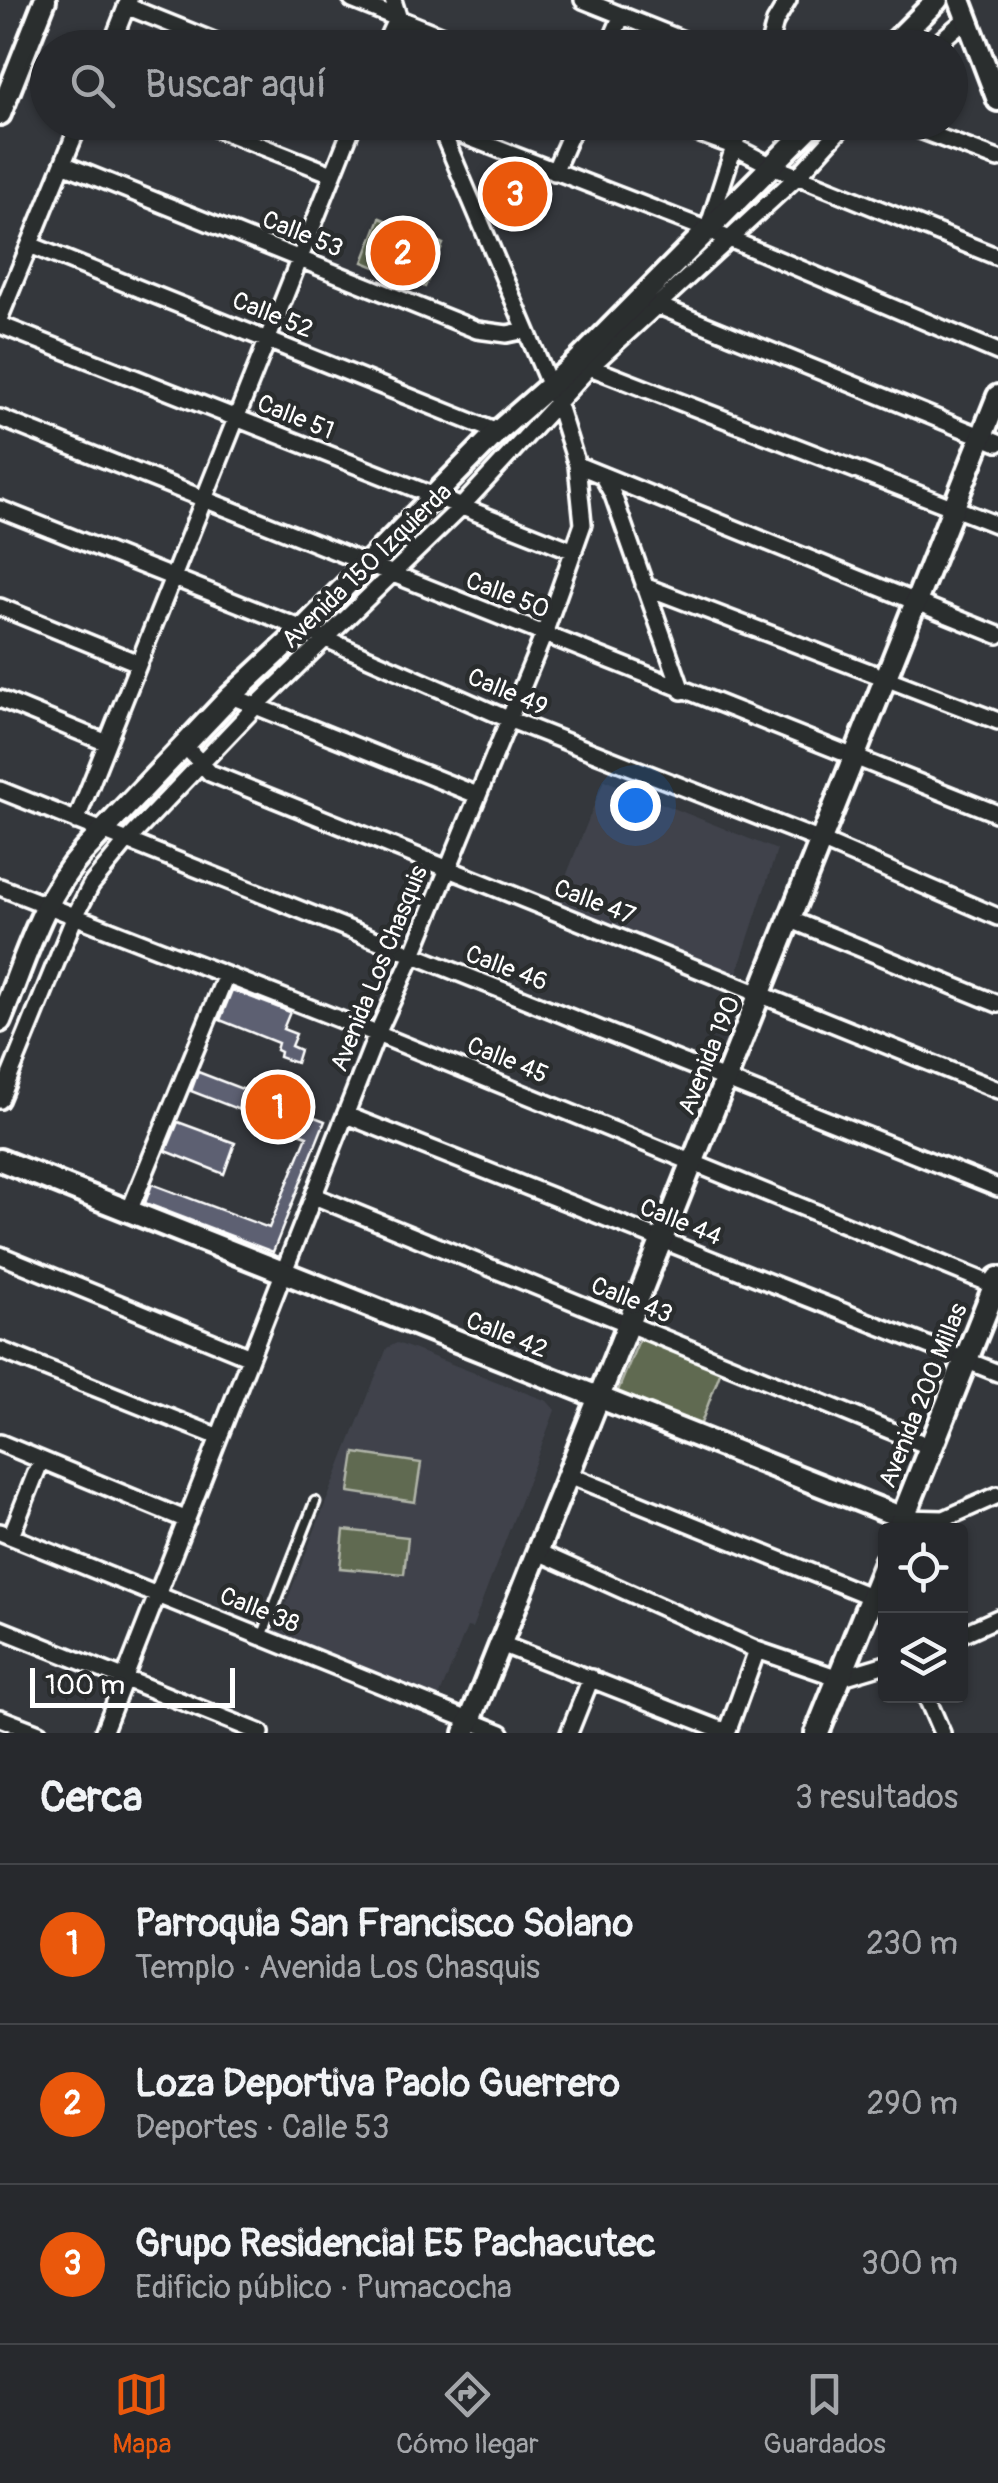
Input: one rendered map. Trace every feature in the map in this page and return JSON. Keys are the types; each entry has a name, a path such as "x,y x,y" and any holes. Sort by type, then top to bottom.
{"main road":[{"name":"Avenida 200 Millas","path":"901,1523 997,1282"},
{"path":"818,1733 878,1582"}],"street":[{"path":"33,30 45,0"},
{"path":"352,0 427,30"},
{"path":"393,0 401,30"},
{"path":"583,0 659,30"},
{"path":"774,30 788,0"},
{"path":"907,30 937,0"},
{"path":"117,30 128,3 190,30"},
{"path":"946,30 963,9"},
{"path":"963,9 998,100"},
{"path":"616,30 622,15"},
{"path":"391,30 397,18"},
{"path":"0,114 30,38"},
{"path":"0,321 73,140"},
{"path":"246,140 332,174"},
{"path":"76,821 346,140"},
{"name":"Avenida Los Chasquis","path":"103,1733 377,1034 544,634 583,524 577,465 554,396 445,140"},
{"path":"477,140 708,230 998,352"},
{"path":"554,172 568,140"},
{"path":"716,140 998,257"},
{"path":"708,230 735,140"},
{"name":"Avenida 150 Izquierda","path":"650,302 708,230 797,140"},
{"name":"Avenida 150 Izquierda","path":"0,1100 76,916 92,885 128,840 256,706 461,507 584,365 650,302 730,240 831,140"},
{"path":"947,140 998,159"},
{"name":"Calle 53","path":"63,164 476,330 506,334 526,330"},
{"name":"Calle 52","path":"30,245 497,432"},
{"path":"650,302 990,439"},
{"name":"Calle 51","path":"0,321 236,419 574,551"},
{"path":"584,365 998,524"},
{"name":"Avenida 150 Izquierda","path":"0,1021 7,983 65,872 231,696 304,629 497,432 554,396"},
{"name":"Avenida 190","path":"468,1727 915,602 954,507 990,439 998,396"},
{"name":"Calle 50","path":"0,418 998,814"},
{"path":"577,465 998,635"},
{"path":"602,475 682,691"},
{"name":"Calle 49","path":"0,509 304,629 508,719 821,842 998,917"},
{"path":"644,586 998,721"},
{"path":"0,607 138,664"},
{"path":"231,696 476,796"},
{"path":"0,698 107,743"},
{"name":"Calle 47","path":"184,745 210,774 998,1090"},
{"name":"Calle 46","path":"0,790 998,1188"},
{"name":"Calle 45","path":"0,886 997,1282"},
{"path":"789,919 998,1004"},
{"path":"130,1209 226,975"},
{"name":"Calle 44","path":"346,1114 998,1373"},
{"name":"Calle 42","path":"0,1160 600,1398 899,1523"},
{"name":"Calle 43","path":"314,1196 931,1447"},
{"path":"0,1255 250,1357"},
{"path":"0,1350 219,1437"},
{"path":"0,1443 186,1520"},
{"path":"5,1534 41,1460"},
{"path":"569,1474 872,1597"},
{"name":"Calle 42","path":"910,1523 944,1519 998,1495"},
{"name":"Calle 38","path":"5,1534 262,1637 468,1727 501,1733"},
{"path":"538,1552 757,1650 839,1678 878,1666"},
{"path":"968,1631 998,1618"},
{"path":"0,1629 261,1733"},
{"path":"501,1644 727,1733 757,1650"},
{"path":"570,1733 591,1678"},
{"path":"929,1703 942,1733"},
{"path":"0,1718 39,1733"}],"lane":[{"path":"262,1637 315,1502"}],"shaded area":[{"path":"604,780 777,850 737,973 556,902"},
{"path":"397,1343 547,1401 555,1410 472,1628 467,1627 438,1700 275,1631 387,1348"}],"green space":[{"path":"380,218 443,244 425,287 363,262"},
{"path":"641,1335 721,1370 700,1426 617,1393"},
{"path":"355,1453 421,1463 415,1502 349,1492"},
{"path":"344,1530 408,1537 404,1574 340,1568"}],"building":[{"path":"232,990 290,1012 283,1029 296,1034 291,1046 300,1050 296,1063 279,1057 278,1043 220,1020"},
{"path":"198,1072 255,1094 260,1081 283,1090 278,1103 325,1121 273,1252 145,1203 152,1184 269,1228 307,1136 191,1091"},
{"path":"178,1122 235,1143 224,1174 166,1151"}],"place":[{"name":"Grupo Residencial E5 Pachacutec","path":"515,194"},
{"name":"Loza Deportiva Paolo Guerrero","path":"403,253"},
{"name":"Parroquia San Francisco Solano","path":"278,1107"}]}
